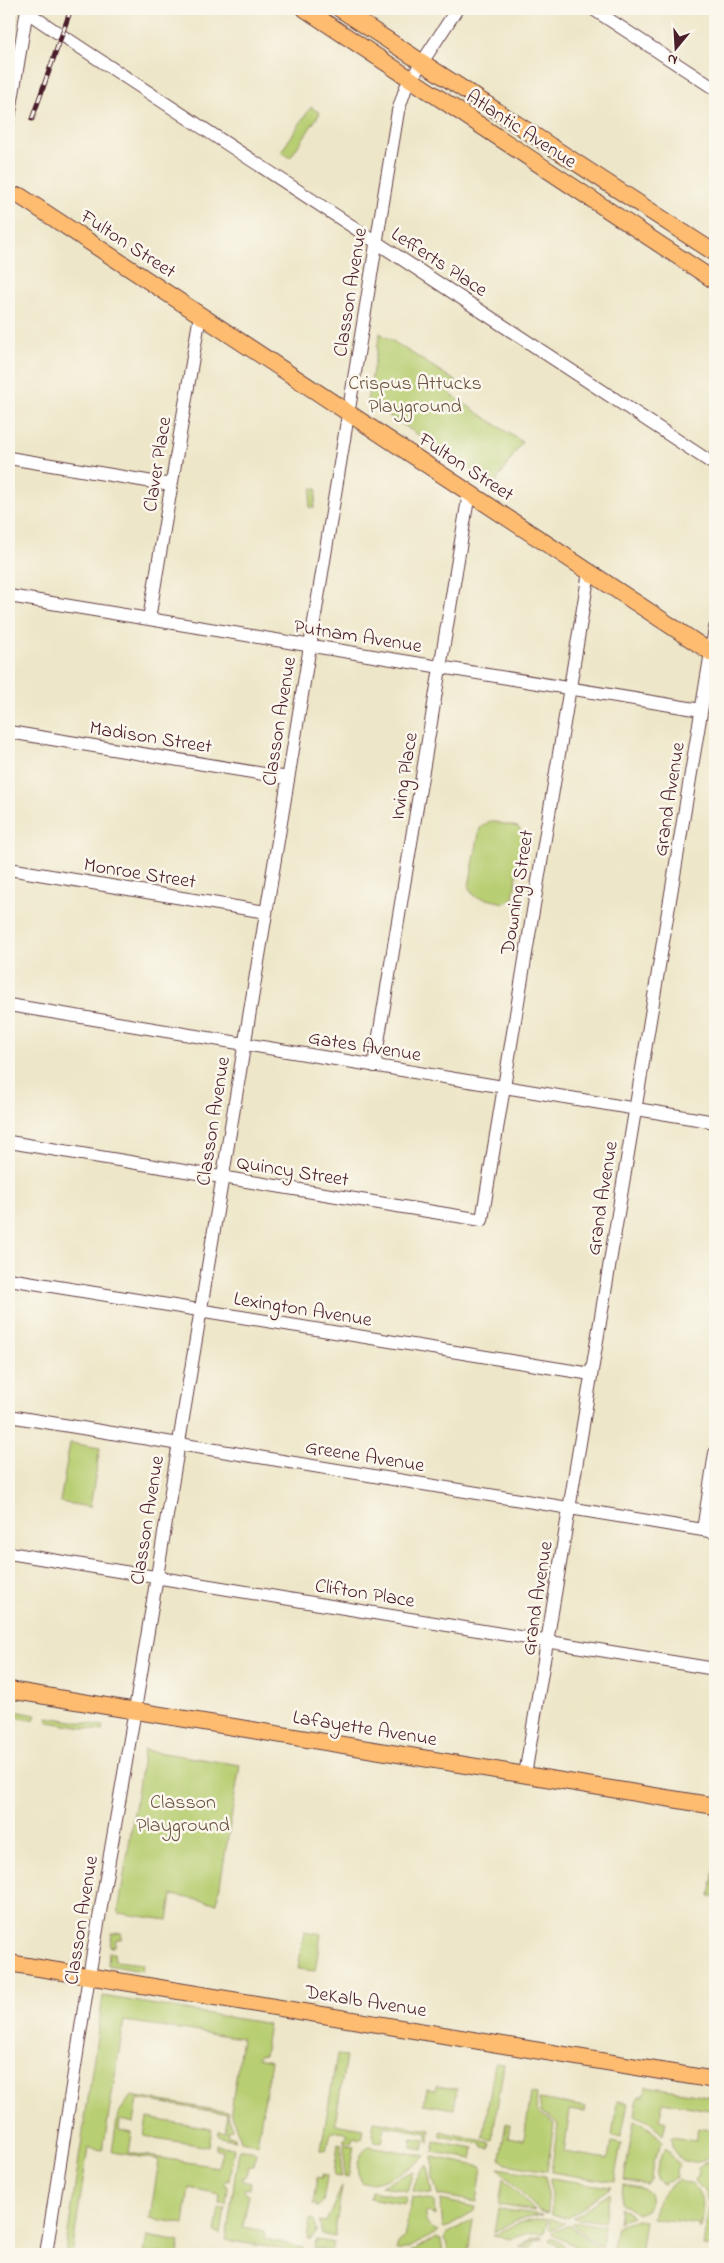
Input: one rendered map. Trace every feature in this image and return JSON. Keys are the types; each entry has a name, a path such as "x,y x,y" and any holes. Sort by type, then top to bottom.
{"main road":[{"name":"Atlantic Avenue","path":"305,9 715,281"},
{"name":"Atlantic Avenue","path":"340,9 423,61 715,254"},
{"name":"Fulton Street","path":"15,193 713,653"},
{"name":"Lafayette Avenue","path":"9,1690 715,1806"},
{"name":"DeKalb Avenue","path":"9,1963 715,2080"}],"street":[{"name":"Classon Avenue","path":"46,2254 89,1976 135,1710 399,104 410,80 457,9"},
{"path":"593,9 715,90"},
{"path":"9,118 27,10"},
{"name":"Lefferts Place","path":"27,10 67,39 715,465"},
{"name":"Claver Place","path":"150,619 200,315"},
{"path":"9,458 171,485"},
{"name":"Irving Place","path":"374,1066 469,493"},
{"name":"Downing Street","path":"482,1220 589,572"},
{"name":"Putnam Avenue","path":"9,596 701,710"},
{"name":"Grand Avenue","path":"525,1775 701,710 713,653 715,628"},
{"name":"Madison Street","path":"9,732 288,778"},
{"name":"Monroe Street","path":"9,869 266,912"},
{"name":"Gates Avenue","path":"9,1005 715,1122"},
{"name":"Quincy Street","path":"9,1142 482,1220"},
{"name":"Lexington Avenue","path":"9,1279 591,1374"},
{"name":"Greene Avenue","path":"9,1416 709,1531"},
{"path":"709,1531 715,1453"},
{"name":"Clifton Place","path":"9,1553 715,1669"}],"green space":[{"path":"311,107 320,113 290,158 281,152"},
{"name":"Crispus Attucks Playground","path":"380,333 457,382 450,394 522,442 494,485 367,401"},
{"path":"312,488 317,489 314,508 309,507"},
{"path":"490,821 518,827 524,836 513,898 504,903 474,896 469,886 480,828"},
{"path":"70,1443 100,1448 90,1507 60,1502"},
{"path":"9,1710 36,1715 34,1720 9,1716"},
{"path":"48,1717 103,1726 102,1731 48,1722"},
{"name":"Classon Playground","path":"144,1750 240,1765 217,1903 172,1895 168,1920 118,1913"},
{"path":"715,1861 715,1897 710,1896"},
{"path":"304,1931 321,1934 315,1971 298,1969"},
{"path":"112,1933 122,1934 121,1939 116,1939 115,1946 112,1946 112,1948 110,1947"},
{"path":"109,1953 114,1953 115,1961 143,1964 142,1971 108,1965"},
{"path":"103,1996 269,2024 264,2055 260,2054 258,2058 271,2061 257,2144 240,2141 231,2111 242,2038 124,2021 103,2150 88,2148 72,2254 65,2254"},
{"path":"337,2055 346,2056 335,2124 363,2129 361,2139 353,2137 351,2143 343,2141 348,2135 342,2131 331,2132 326,2151 321,2150"},
{"path":"495,2063 504,2064 492,2140 483,2138"},
{"path":"437,2086 457,2089 454,2109 424,2104 427,2089 436,2090"},
{"path":"646,2086 715,2097 715,2111 663,2102 659,2120 666,2122 663,2134 651,2123 635,2115 638,2097 645,2095"},
{"path":"531,2093 537,2094 536,2107 539,2113 554,2124 547,2171 506,2164 500,2159 506,2123 510,2125 508,2137 524,2140"},
{"path":"131,2096 228,2112 232,2129 227,2132 229,2137 233,2136 235,2140 218,2135 219,2131 225,2132 228,2114 138,2099 134,2123 120,2120 119,2130 132,2133 129,2153 218,2167 222,2150 216,2149 216,2145 234,2148 229,2181 226,2180 225,2185 228,2186 226,2204 219,2203 220,2194 189,2188 184,2224 150,2218 159,2160 112,2152 118,2114"},
{"path":"539,2099 586,2107 585,2112 570,2110 564,2152 608,2159 611,2142 621,2144 614,2182 551,2172 558,2124 541,2112"},
{"path":"617,2101 628,2103 621,2138 612,2136"},
{"path":"147,2118 212,2129 209,2147 144,2136"},
{"path":"634,2120 649,2128 663,2141 653,2161 651,2180 647,2185 624,2181"},
{"path":"374,2121 430,2130 429,2143 427,2141 427,2133 385,2126 382,2142 375,2141 372,2135"},
{"path":"699,2127 715,2130 712,2150 703,2161 683,2162 672,2147 671,2137 696,2141"},
{"path":"441,2131 491,2143 490,2148 482,2147 482,2144 441,2136"},
{"path":"412,2138 425,2140 423,2150 411,2147"},
{"path":"435,2141 474,2148 472,2159 433,2152"},
{"path":"338,2143 341,2144 341,2177 334,2176"},
{"path":"344,2144 354,2146 348,2178 344,2177"},
{"path":"369,2146 426,2156 404,2171 387,2179 362,2183 358,2173 358,2163 359,2158"},
{"path":"666,2148 679,2165 676,2170 677,2178 663,2184 657,2179 657,2170"},
{"path":"239,2149 256,2152 254,2166 249,2165 245,2177 242,2177 242,2181 251,2183 250,2189 244,2188 244,2192 249,2194 243,2227 265,2231 265,2239 303,2247 302,2253 226,2240"},
{"path":"715,2154 715,2195 709,2202 704,2191 695,2181 699,2173 698,2167 711,2160"},
{"path":"433,2157 482,2167 477,2202 438,2195 433,2178"},
{"path":"427,2165 432,2194 413,2191 419,2173"},
{"path":"498,2168 546,2176 548,2213 539,2211"},
{"path":"413,2171 407,2191 381,2186"},
{"path":"322,2175 327,2176 323,2202 317,2208 317,2204 313,2204 317,2177 322,2178"},
{"path":"503,2178 535,2211 499,2205"},
{"path":"550,2178 611,2187 568,2218 552,2214"},
{"path":"679,2180 686,2184 693,2183 699,2195 703,2204 701,2228 699,2228 700,2224 652,2218 661,2196"},
{"path":"623,2185 640,2188 649,2193 650,2203 646,2210 638,2214 621,2203"},
{"path":"342,2187 334,2237 322,2235 319,2221 326,2222"},
{"path":"371,2191 406,2197 405,2204 370,2198"},
{"path":"610,2193 604,2222 573,2218"},
{"path":"412,2197 434,2200 435,2216 428,2212 425,2213 425,2220 432,2229 438,2232 409,2248 396,2251 398,2243 404,2238"},
{"path":"440,2200 475,2207 474,2211 445,2228 443,2227"},
{"path":"620,2207 632,2216 618,2222"},
{"path":"709,2207 715,2214 714,2248 703,2246"},
{"path":"219,2208 225,2208 221,2234 215,2233"},
{"path":"498,2209 543,2215 516,2220 494,2232"},
{"path":"550,2217 565,2223 551,2230 549,2228"},
{"path":"548,2218 544,2233 528,2233 511,2239 493,2236 517,2223"},
{"path":"310,2219 314,2220 316,2232 311,2239 307,2239"},
{"path":"473,2219 468,2254 449,2254 445,2238 447,2234"},
{"path":"636,2220 645,2221 640,2254 612,2254 617,2226"},
{"path":"578,2222 604,2226 601,2248 572,2224"},
{"path":"569,2225 589,2240 600,2251 599,2254 582,2249 552,2235 552,2232"},
{"path":"147,2236 180,2242 178,2254 144,2254"},
{"path":"543,2236 543,2239 535,2241 529,2249 523,2248 530,2242 541,2238 530,2241 522,2248 519,2247 531,2238"},
{"path":"436,2238 441,2240 443,2254 411,2252"},
{"path":"552,2238 560,2242 570,2254 560,2253 558,2246 550,2240"},
{"path":"316,2240 334,2243 332,2252 314,2248"}],"railway":[{"path":"32,119 71,9"}]}
